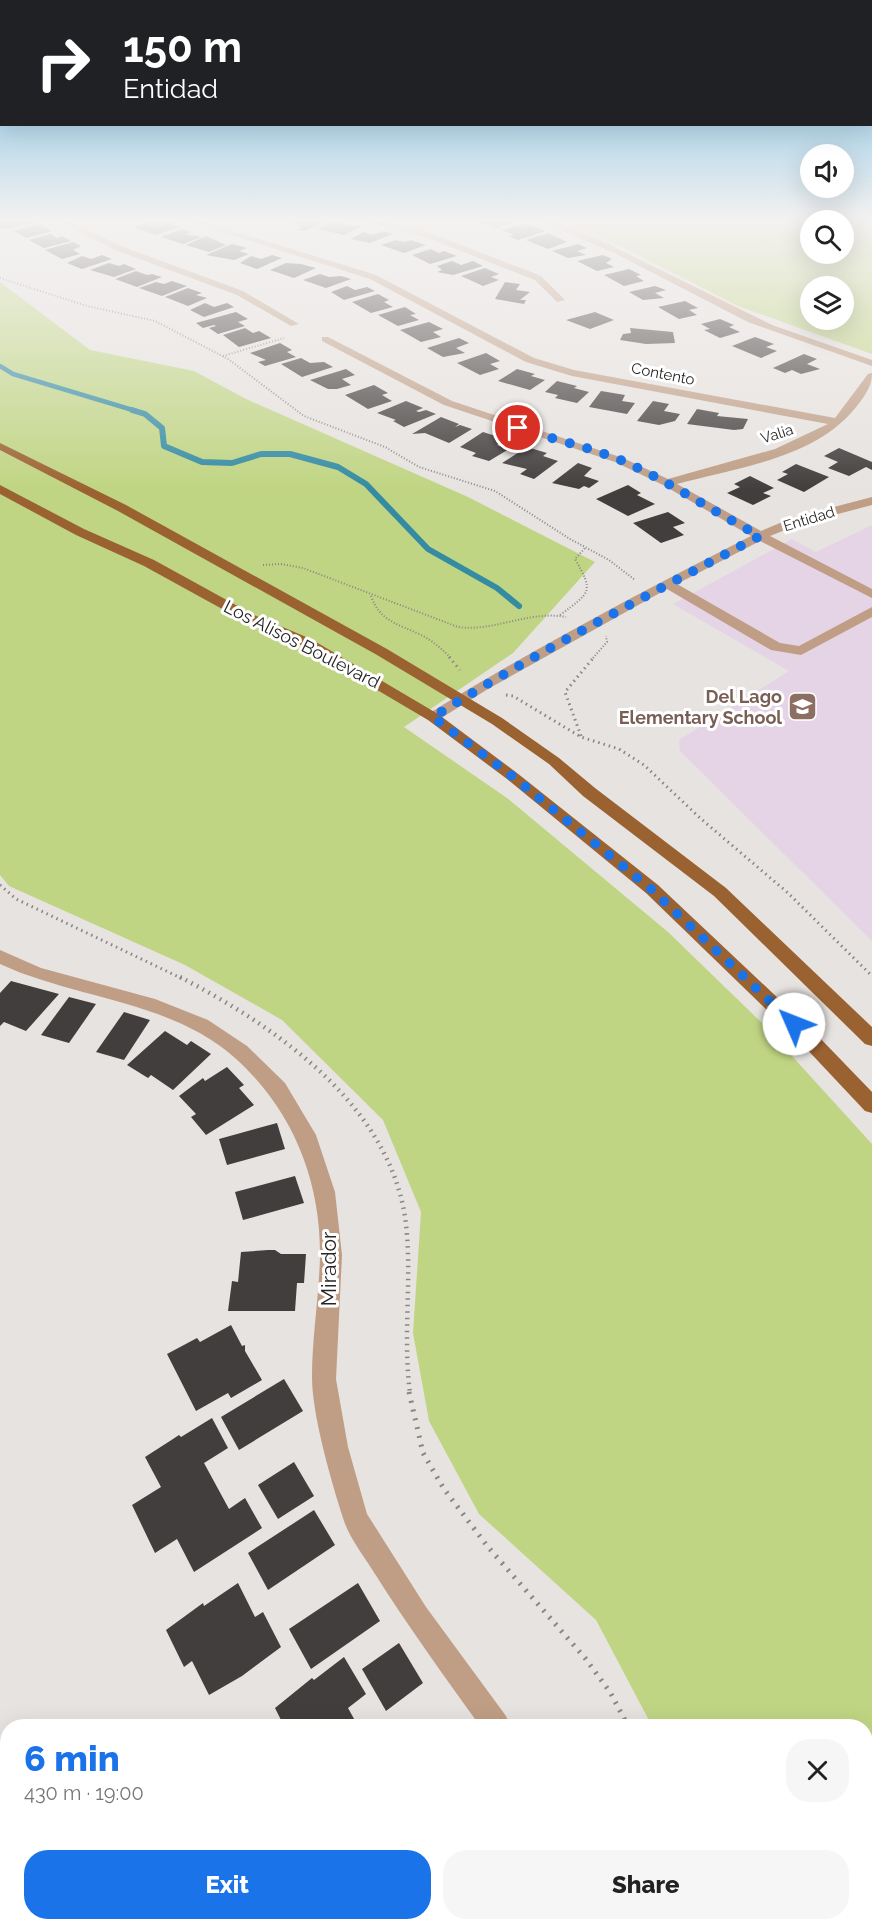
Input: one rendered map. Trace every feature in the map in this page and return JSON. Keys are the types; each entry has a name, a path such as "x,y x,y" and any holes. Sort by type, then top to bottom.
{"main road":[{"name":"Los Alisos Boulevard","path":"0,446 122,508 382,652 554,761 589,792 720,892 872,1039"},
{"name":"Los Alisos Boulevard","path":"0,489 80,532 149,563 249,618 306,642 433,717 512,776 651,889 809,1039 872,1105"}],"street":[{"path":"270,310 294,324"},
{"name":"Contento","path":"436,310 530,360 572,373 837,422"},
{"path":"732,310 872,363"},
{"path":"325,339 448,403 619,460 667,483 705,507 872,594"},
{"name":"Valia","path":"667,483 819,436 837,422 872,376"},
{"name":"Entidad","path":"433,717 654,591 760,536 796,521 872,501"},
{"path":"667,584 776,647 788,650 801,651 872,610"},
{"name":"Mirador","path":"0,956 36,973 148,1004 201,1024 240,1051 278,1089 306,1135 325,1192 331,1255 324,1379 336,1447 356,1520 417,1616 491,1719"}],"path":[{"path":"105,310 155,321 223,356 304,416 385,447 419,467 495,490 585,548 609,560 654,591"},
{"path":"223,356 306,332 325,339"},
{"path":"560,615 574,605 587,587 588,580 575,559 585,548"},
{"path":"259,566 267,564 301,569 347,583 371,596 467,629 500,626 541,616 560,615 572,620"},
{"path":"371,596 376,612 437,644 460,670"},
{"path":"581,737 565,692 607,642 604,632"},
{"path":"496,694 513,696 581,737 619,749 644,765 700,818 788,893 872,976"}],"shaded area":[{"name":"Del Lago Elementary School","path":"872,525 872,941 680,751 679,740 789,671 673,604 792,539 816,552"}],"green space":[{"path":"0,310 37,310 90,350 194,371 246,399 468,497 595,562 513,653 404,727 507,798 668,932 762,1023 872,1144 872,1719 648,1719 596,1620 479,1514 429,1421 413,1333 421,1212 383,1120 282,1020 185,965 9,886 0,875"},
{"path":"749,310 800,310 800,328"},
{"path":"854,310 872,310 872,354 805,330 854,330"}],"building":[{"path":"190,310 225,310 204,317"},
{"path":"366,310 382,310 371,313"},
{"path":"395,310 410,310 416,314 410,315 419,320 398,326 378,315"},
{"path":"663,310 689,310 697,315 679,319"},
{"path":"236,312 248,319 238,322 245,326 218,334 209,328 216,326 214,325 203,328 196,323"},
{"path":"595,312 614,320 590,329 566,320"},
{"path":"720,319 734,325 729,327 740,332 720,338 704,330 710,329 701,324"},
{"path":"429,322 443,329 433,332 441,337 421,342 400,330"},
{"path":"245,328 253,333 259,331 271,338 239,347 223,335"},
{"path":"630,328 673,332 675,343 646,344 620,340 623,334 631,333"},
{"path":"755,337 774,344 766,347 777,351 761,358 732,346"},
{"path":"459,338 469,343 456,348 465,353 443,357 427,348"},
{"path":"280,343 292,350 287,352 296,357 265,366 258,362 266,360 250,353"},
{"path":"486,353 500,361 490,364 499,369 480,375 457,363"},
{"path":"804,354 817,359 807,364 820,369 801,374 792,370 785,373 773,368"},
{"path":"301,358 310,363 324,362 333,367 302,377 281,364"},
{"path":"346,369 355,375 342,379 351,385 328,389 310,380"},
{"path":"517,369 535,374 531,376 545,380 530,390 498,381"},
{"path":"557,381 589,392 577,403 555,398 558,395 545,392"},
{"path":"374,385 388,393 382,395 392,401 368,409 345,395"},
{"path":"601,391 625,395 622,401 635,403 627,414 589,407"},
{"path":"406,401 423,408 416,411 426,410 436,414 404,427 393,421 396,420 377,413"},
{"path":"653,401 669,404 664,411 680,414 675,421 659,425 637,421"},
{"path":"697,409 719,413 717,416 748,419 743,429 734,430 687,424"},
{"path":"441,417 459,424 455,427 460,425 472,429 449,443 425,433 412,434"},
{"path":"483,432 505,439 497,445 509,449 489,461 472,456 476,453 460,447"},
{"path":"527,447 547,453 543,456 558,461 534,479 520,474 527,469 502,463"},
{"path":"839,448 872,462 872,470 866,467 849,476 828,468 838,462 824,456"},
{"path":"578,463 592,468 584,476 599,481 589,488 584,486 579,489 552,483"},
{"path":"796,464 829,477 804,492 777,480 788,474 782,472"},
{"path":"750,476 774,488 763,493 771,496 753,505 727,493 740,487 734,484"},
{"path":"628,485 641,493 637,495 655,504 628,516 596,499"},
{"path":"668,512 685,523 673,527 684,535 661,543 633,523"},
{"path":"11,981 59,994 26,1031 4,1022 0,1026 0,993"},
{"path":"69,997 96,1004 69,1043 41,1035"},
{"path":"124,1012 150,1020 124,1060 96,1052"},
{"path":"165,1031 187,1045 191,1041 211,1054 173,1090 151,1075 148,1078 127,1065"},
{"path":"227,1067 244,1085 239,1088 254,1105 206,1135 191,1117 196,1114 179,1096 203,1078 205,1081"},
{"path":"277,1123 285,1149 227,1165 219,1139"},
{"path":"295,1176 304,1203 243,1220 235,1192"},
{"path":"275,1250 281,1254 306,1254 304,1283 297,1283 295,1311 228,1311 232,1281 238,1282 241,1252"},
{"path":"231,1325 242,1346 245,1345 245,1351 262,1380 231,1398 228,1393 196,1411 167,1354 197,1338 200,1342"},
{"path":"284,1379 303,1411 239,1450 221,1417"},
{"path":"212,1418 228,1448 204,1463 229,1509 245,1498 262,1528 194,1572 177,1539 155,1553 132,1505 161,1487 145,1457 179,1435 181,1437"},
{"path":"294,1462 314,1496 278,1519 258,1485"},
{"path":"314,1510 335,1545 268,1590 248,1553"},
{"path":"238,1583 255,1617 263,1612 281,1647 242,1676 209,1695 192,1661 184,1667 166,1630 203,1603 204,1606"},
{"path":"358,1583 380,1621 311,1669 289,1629"},
{"path":"399,1643 423,1683 386,1711 362,1669"},
{"path":"344,1657 366,1694 348,1708 354,1719 280,1719 275,1708 312,1678 314,1680"}],"waterway":[{"path":"0,366 13,374 136,411"},
{"path":"132,410 145,414 162,428 164,446 202,462 232,463 261,454 290,454 338,467 366,484 428,549 497,588 519,606"}],"place":[{"name":"Del Lago Elementary School","path":"803,706"}],"route":[{"path":"518,428 619,460 645,471 705,507 760,536 638,600 483,686 433,717 512,776 651,889 794,1024"}]}
